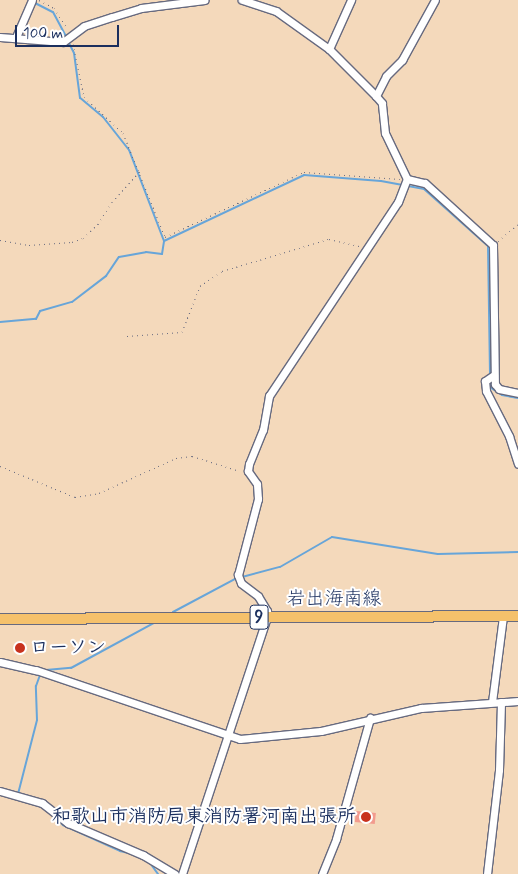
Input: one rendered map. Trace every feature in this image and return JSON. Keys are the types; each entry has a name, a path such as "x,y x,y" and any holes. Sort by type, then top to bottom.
{"main road":[{"name":"岩出海南線","path":"0,619 518,616"}],"street":[{"path":"16,37 32,0"},
{"path":"0,37 63,42 71,38 84,26 141,8 204,0"},
{"path":"242,0 276,10 328,49 376,96 382,103 385,133 408,179"},
{"path":"328,49 351,0"},
{"path":"376,96 386,76 402,60 435,0"},
{"path":"408,179 425,183 493,245 494,375 499,389 518,393"},
{"path":"182,874 226,736 267,617 267,611 258,596 241,583 238,575 258,499 257,484 248,471 253,450 263,430 269,396 398,202 408,179"},
{"path":"494,375 485,381 486,391 509,436 518,464"},
{"path":"492,702 503,616"},
{"path":"0,662 36,670 226,736 240,739 321,731 370,718 421,708 518,701"},
{"path":"487,874 499,770 501,702"},
{"path":"322,874 336,839 370,718"},
{"path":"0,791 42,803 68,823 143,855 176,874"}],"path":[{"path":"38,0 54,8 71,38 84,97 123,134 141,170 165,236 304,172 408,179"},
{"path":"0,240 29,245 72,242 82,238 98,224 112,202 141,170"},
{"path":"493,245 518,224"},
{"path":"127,336 182,332 200,286 222,271 329,239 352,242 367,249"},
{"path":"0,466 75,497 99,493 176,458 192,456 248,471"}],"building":[{"path":"356,811 376,813 375,824 355,822"}],"waterway":[{"path":"33,2 53,12 66,36"},
{"path":"0,322 36,319 40,311 72,302 106,276 119,257 146,252 162,254 164,241 129,150 103,117 80,98 74,53 68,41"},
{"path":"164,241 304,175 381,181 424,189 488,246 490,374"},
{"path":"490,379 491,388 502,395 518,398"},
{"path":"242,577 280,567 332,537 438,554 518,552"},
{"path":"173,612 237,578"},
{"path":"46,670 71,668 154,623"},
{"path":"18,794 37,720 36,686 40,675"},
{"path":"56,818 63,825 120,851 132,854"},
{"path":"150,863 158,874"}],"place":[{"name":"ローソン","path":"20,648"},
{"name":"和歌山市消防局東消防署河南出張所","path":"366,817"}]}
